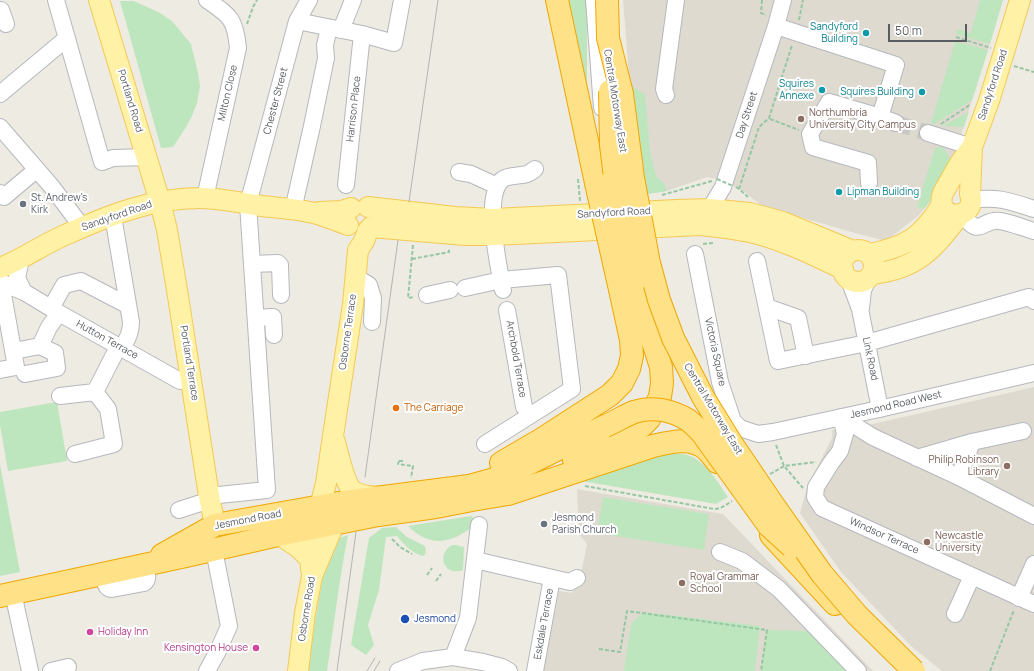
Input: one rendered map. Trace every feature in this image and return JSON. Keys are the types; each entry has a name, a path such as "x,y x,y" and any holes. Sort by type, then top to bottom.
{"highway":[{"path":"472,500 554,468 631,433 642,426 649,419 660,397 662,383 660,367 634,284 587,179 557,0"},
{"name":"Central Motorway East","path":"600,0 617,121 628,177 634,284 655,304 669,351 753,498 841,610 901,671"},
{"name":"Central Motorway East","path":"607,0 608,38 622,94 633,178 659,300 673,338 703,397 732,444 822,574 858,615 914,671"},
{"path":"440,490 484,473 542,439 610,395 622,383 629,370 632,356 631,340 634,284 615,178 611,145 608,38"},
{"path":"326,515 382,497 469,486 494,479 634,412 646,409 661,410 676,413 689,421 702,433 769,526 822,574"},
{"path":"326,515 378,515 436,507 508,494 653,446 670,442 684,441 697,444 707,449 768,532 841,610"},
{"name":"Jesmond Road","path":"145,564 215,525 326,515"},
{"name":"Jesmond Road","path":"7,595 145,564 186,556 214,554 279,535 326,515"},
{"path":"215,525 218,536 226,540 265,533 279,535"}],"main road":[{"name":"Portland Road","path":"100,0 160,202"},
{"name":"Sandyford Road","path":"972,147 989,101 1020,0"},
{"path":"972,147 966,205 940,239 929,251 908,265 870,276 860,281 851,280 845,273 844,260 849,253 891,249 901,246 917,236 926,228 932,220 960,163 972,147"},
{"path":"953,185 966,188 966,205 952,214 944,209 944,197 953,185"},
{"name":"Sandyford Road","path":"0,277 20,259 48,243 82,227 160,202 205,198 313,213 341,211 360,226 455,217 493,227 721,227 759,234 796,248 845,273"},
{"name":"Portland Terrace","path":"160,202 168,237 215,525"},
{"name":"Sandyford Road","path":"493,227 710,209 750,213 777,220 861,252"},
{"name":"Osborne Terrace","path":"326,515 333,436 356,277 360,226"},
{"path":"861,252 872,257 874,266 870,276"},
{"path":"333,436 347,481 352,490 364,495 382,497"},
{"name":"Osborne Road","path":"298,671 311,567 326,515"},
{"path":"279,535 299,548 311,567"}],"street":[{"path":"56,0 102,162 113,158 147,157"},
{"name":"Milton Close","path":"205,198 238,48 234,24 227,14 207,0"},
{"name":"Chester Street","path":"210,498 267,490 248,204 297,21 309,0"},
{"path":"292,210 326,58 325,45 352,0"},
{"path":"297,21 362,34 394,43 402,0"},
{"path":"594,0 602,105 605,129 611,145"},
{"path":"666,95 664,89 676,0"},
{"name":"Day Street","path":"700,226 723,187 776,26 783,0"},
{"path":"776,26 896,65 880,117"},
{"name":"Harrison Place","path":"346,185 362,34"},
{"path":"0,94 67,38"},
{"path":"869,183 868,163 813,147 810,134 829,102 896,123"},
{"path":"0,127 52,187 82,227"},
{"path":"928,133 972,147"},
{"path":"502,286 493,227 495,192 497,186 505,178 527,174 535,169"},
{"path":"0,193 4,197 36,170"},
{"path":"459,172 471,174 497,186"},
{"path":"1034,209 1000,199 991,198 966,205 967,221 972,225 982,226 990,222 998,221 1034,231"},
{"path":"95,392 120,348 128,337 131,329 113,216"},
{"name":"Victoria Square","path":"695,254 720,382 733,421 740,428 766,433"},
{"path":"20,259 17,278 24,292"},
{"path":"757,261 778,361 867,343 1029,298 1034,301"},
{"path":"252,264 278,263 280,265 280,295"},
{"name":"Link Road","path":"845,273 860,309 880,408"},
{"path":"427,295 457,289 502,286 558,275 572,389 485,444"},
{"name":"Link Road","path":"860,309 863,290 870,276"},
{"path":"0,277 16,367 0,370"},
{"name":"Hutton Terrace","path":"0,277 120,348 180,381 191,379"},
{"path":"356,277 369,285 373,298 372,322"},
{"path":"40,346 50,327 64,285 81,281 127,305"},
{"path":"767,307 798,318 806,356"},
{"name":"Archbold Terrace","path":"507,310 524,407"},
{"path":"256,318 273,317 274,335"},
{"path":"19,350 40,346 54,353 57,368 25,374"},
{"name":"Jesmond Road West","path":"766,433 1034,373"},
{"path":"60,396 95,392"},
{"path":"75,454 114,444 108,409 95,392"},
{"path":"841,417 873,437 959,477 1034,516"},
{"path":"818,503 816,487 840,451 845,434 841,417"},
{"path":"917,458 972,442 1022,431"},
{"path":"959,477 972,442"},
{"path":"179,510 210,498"},
{"name":"Windsor Terrace","path":"818,503 1034,604"},
{"path":"453,657 468,618 479,525"},
{"path":"720,552 742,561 779,590 858,671"},
{"path":"207,671 229,626 214,554"},
{"path":"475,560 570,582 577,578"},
{"path":"1019,598 1034,564"},
{"path":"956,614 972,576"},
{"name":"Eskdale Terrace","path":"536,671 552,578"},
{"path":"7,595 30,671"},
{"path":"398,671 424,661 453,657 483,662 509,671"},
{"path":"51,671 68,667"}],"path":[{"path":"738,188 759,127 769,118 796,32 803,0"},
{"path":"928,133 974,103"},
{"path":"769,118 810,134"},
{"path":"580,207 587,179"},
{"path":"659,196 717,179 738,188 749,198"},
{"path":"413,242 408,298 427,295"},
{"path":"695,254 699,253 701,244 712,242 719,243"},
{"path":"412,259 449,252"},
{"path":"766,433 774,440 784,466 801,487 818,503"},
{"path":"398,461 405,461"},
{"path":"769,474 784,466 819,461 831,463"},
{"path":"579,485 714,509 722,507 732,501"},
{"path":"392,539 412,554"},
{"path":"427,575 432,568"},
{"path":"436,581 441,574"},
{"path":"990,671 1019,598"},
{"path":"599,649 620,652 627,611 767,630 761,671"}],"shaded area":[{"name":"Northumbria University City Campus","path":"623,0 1003,0 956,151 929,203 918,216 886,241 762,206 742,190 717,179 707,177 667,191 647,194 629,76"},
{"name":"Newcastle University","path":"1034,387 1034,671 942,671 911,646 841,572 800,513 808,485 832,438 832,430 864,426"},
{"name":"Royal Grammar School","path":"577,489 723,514 873,671 543,671 559,591 572,593 578,575 582,569 587,544 579,534"}],"green space":[{"path":"567,0 587,0 587,84 580,70"},
{"path":"980,0 1003,0 990,44 956,34 958,29 971,33"},
{"path":"120,1 134,1 160,13 172,21 191,44 200,86 197,103 192,116 173,147 161,148"},
{"path":"955,41 988,50 972,100 933,125 931,124"},
{"path":"631,86 645,94 650,151 656,176 665,185 667,191 647,194"},
{"path":"969,112 964,127 942,126"},
{"path":"935,148 944,148 950,159 929,203 924,209 917,207"},
{"path":"57,402 67,461 8,471 0,425 0,412"},
{"path":"666,454 682,454 696,459 709,470 728,497 716,504 570,479"},
{"path":"0,464 20,572 0,576"},
{"path":"603,497 709,514 704,550 597,533"},
{"path":"471,516 474,518 475,525 458,536 442,541 433,541 425,538 408,526"},
{"path":"396,527 407,537 425,546 426,552 424,556 416,554 397,536 386,537 379,590 368,625 374,645 366,655 351,645 369,538 382,528"},
{"path":"348,535 327,671 308,671 323,575 334,545 340,538"},
{"path":"452,545 464,547 463,570 451,570 444,564 444,554"},
{"path":"643,612 760,626 755,671 624,671 631,624"},
{"path":"767,630 807,631 848,671 761,671"}],"tunnel":[{"path":"896,123 928,133"}],"tram line":[{"path":"409,202 438,0"},
{"path":"365,477 398,240"},
{"path":"337,671 356,532"},
{"path":"367,671 375,658"},
{"path":"374,671 380,661"}],"place":[{"name":"Sandyford Building","path":"866,33"},
{"name":"Squires Annexe","path":"822,90"},
{"name":"Squires Building","path":"922,92"},
{"name":"Northumbria University City Campus","path":"801,119"},
{"name":"Lipman Building","path":"839,192"},
{"name":"St. Andrew's Kirk","path":"23,204"},
{"name":"The Carriage","path":"396,408"},
{"name":"Philip Robinson Library","path":"1007,466"},
{"name":"Jesmond Parish Church","path":"544,524"},
{"name":"Newcastle University","path":"927,542"},
{"name":"Royal Grammar School","path":"682,583"},
{"name":"Jesmond","path":"405,619"},
{"name":"Holiday Inn","path":"90,632"},
{"name":"Kensington House","path":"256,648"}]}
